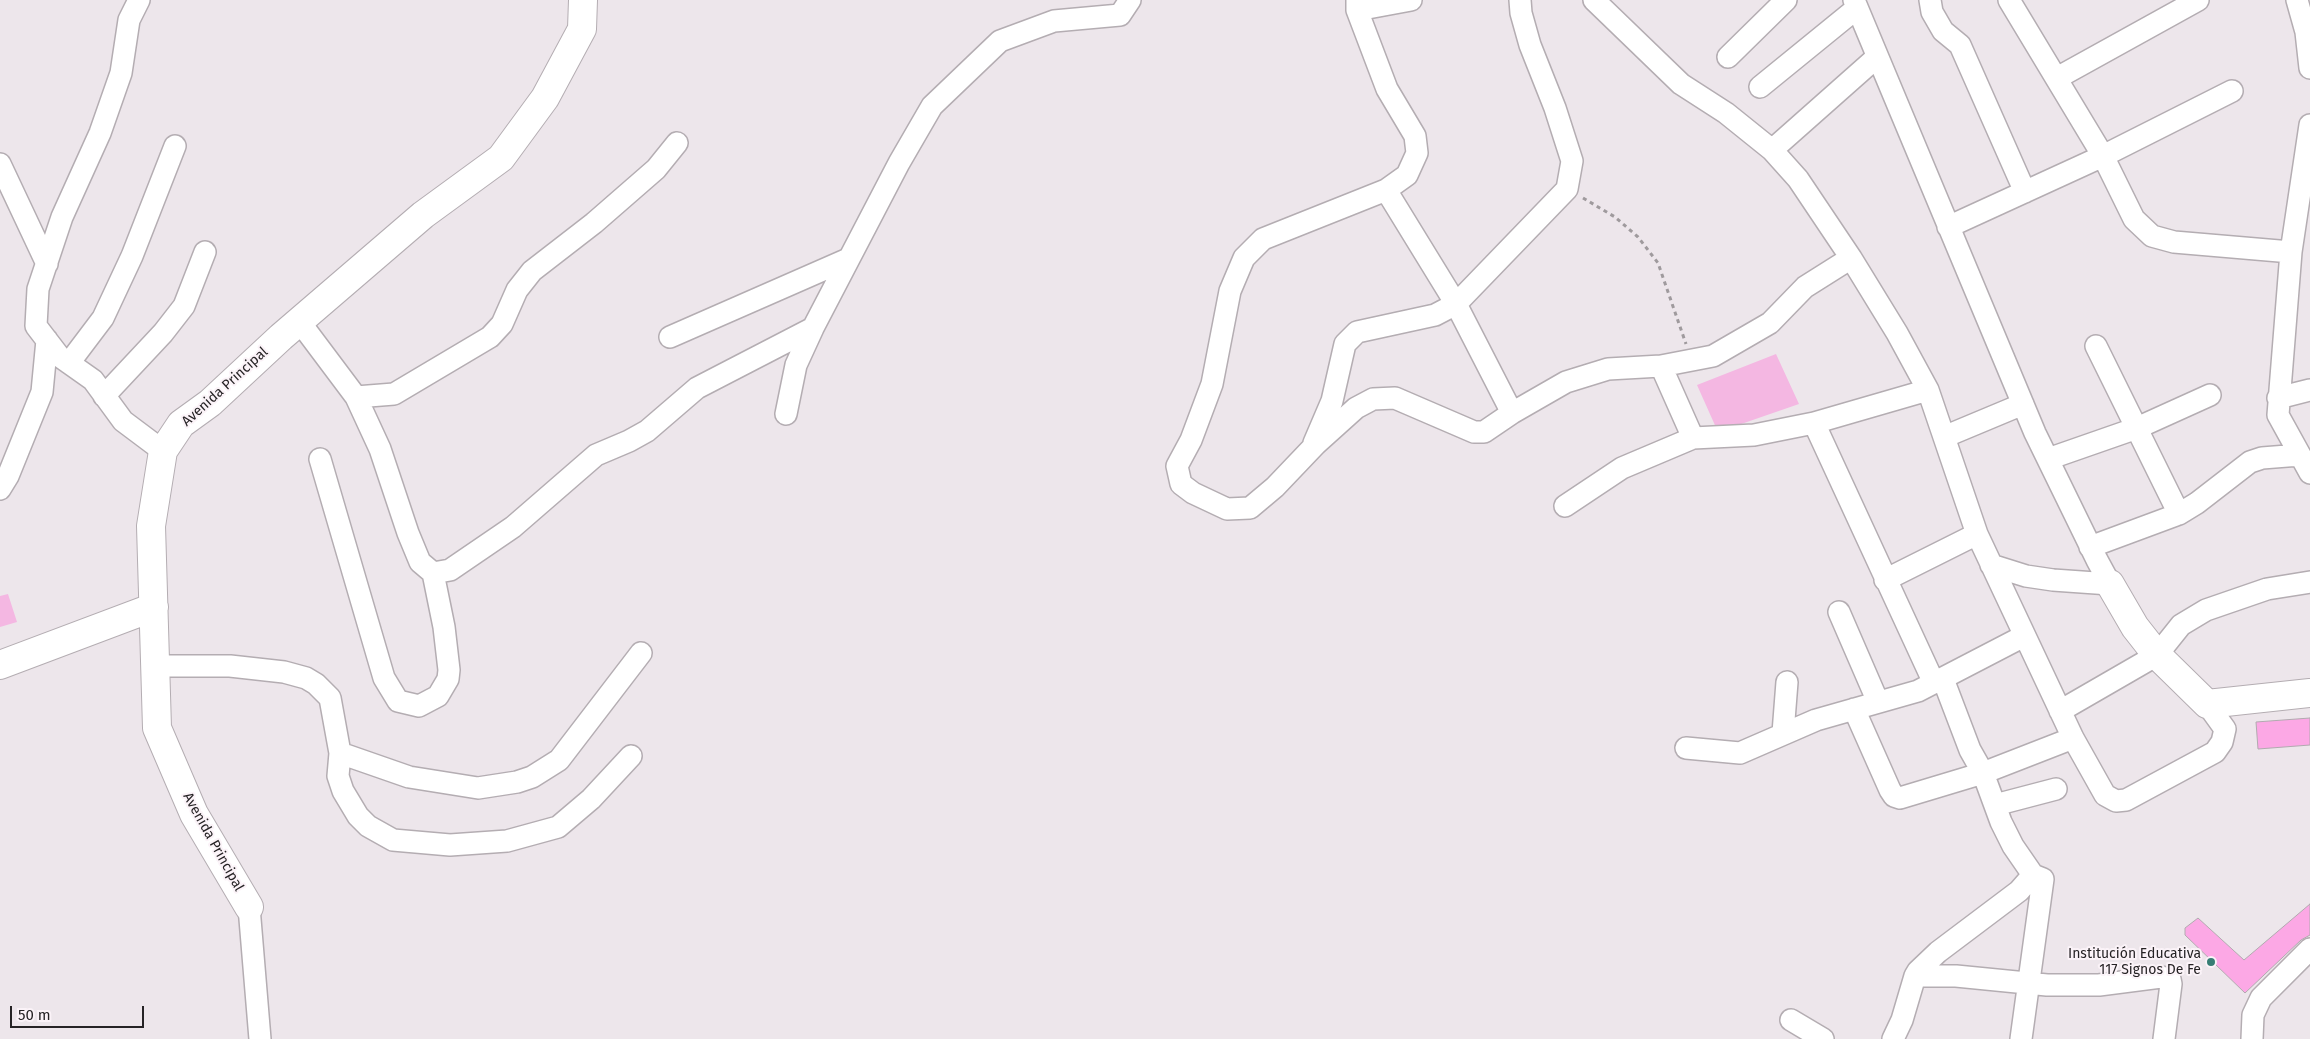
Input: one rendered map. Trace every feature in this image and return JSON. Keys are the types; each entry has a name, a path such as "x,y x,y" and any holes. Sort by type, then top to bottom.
{"street":[{"path":"139,0 129,20 121,73 100,134 62,217 38,289 36,326 59,356 92,380 123,421 163,451"},
{"name":"Avenida Principal","path":"249,907 194,814 157,728 151,526 163,451 181,424 210,403 299,321 423,215 501,158 550,90 582,28 583,0"},
{"path":"1411,0 1357,5 1388,89 1414,136 1417,153 1408,175 1386,190 1263,239 1244,258 1230,291 1212,384 1191,440 1177,466 1181,484 1193,493 1228,509 1250,508 1275,487 1310,450 1356,408 1373,399 1395,398 1474,432 1484,432 1512,413 1566,382 1608,369 1661,366 1713,356 1770,323 1804,287 1851,258"},
{"path":"1310,450 1332,401 1345,344 1357,332 1435,315 1456,304 1567,189 1572,161 1555,108 1530,45 1521,13 1520,0"},
{"path":"1594,0 1681,84 1726,113 1772,150 1798,179 1851,258 1897,333 1928,390 1977,534 2060,712 2105,795 2116,801 2126,800 2215,752 2222,742 2225,729 2207,704 2157,655 2135,627 2090,546 2023,404 1855,4 1760,87"},
{"path":"1728,57 1786,0"},
{"path":"1930,0 1932,12 1943,31 1960,45 2025,192"},
{"path":"2009,0 2103,156 2134,219 2152,236 2174,242 2291,252"},
{"path":"2057,78 2198,0"},
{"path":"2297,0 2306,32 2310,68"},
{"path":"786,414 796,365 813,328 899,163 932,106 1000,41 1054,21 1123,5"},
{"path":"1772,150 1877,57"},
{"path":"1948,227 2103,156 2232,91"},
{"path":"2305,464 2278,415 2278,398 2291,252 2308,152 2310,124"},
{"path":"356,398 394,394 490,337 502,324 517,290 532,271 594,223 649,175 677,143"},
{"path":"69,363 104,318 132,256 175,146"},
{"path":"0,164 47,264"},
{"path":"1386,190 1456,304 1512,413"},
{"path":"104,396 163,333 184,306 205,252"},
{"path":"670,337 848,259"},
{"path":"299,321 356,398 380,449 408,533 420,562 433,573 444,627 449,670 448,679 438,696 419,706 398,701 384,678 320,459"},
{"path":"433,573 450,570 513,527 596,455 629,442 647,431 698,388 813,328"},
{"path":"0,489 8,476 42,392 47,340"},
{"path":"2096,346 2179,514"},
{"path":"1661,366 1693,438"},
{"path":"1565,506 1622,468 1693,438 1754,435 1814,423 1928,390"},
{"path":"2278,398 2310,390"},
{"path":"2048,458 2137,428 2210,395"},
{"path":"1944,438 2023,404"},
{"path":"1814,423 1885,580 1938,681 1970,750 1983,773 2013,846 2033,875 2041,876 2044,883 2021,1039"},
{"path":"2090,546 2179,514 2197,503 2250,462 2262,458 2305,464"},
{"path":"1885,580 1977,534"},
{"path":"1991,565 2026,576 2110,584"},
{"path":"2060,712 2157,655 2181,625 2206,610 2267,589 2310,582"},
{"path":"0,665 154,608"},
{"path":"1839,612 1878,702"},
{"path":"1686,748 1740,753 1816,720 1918,692 2024,636"},
{"path":"340,753 419,779 478,788 518,782 532,777 559,760 641,653"},
{"path":"155,666 230,666 284,672 306,678 324,690 330,698 340,753 338,776 343,791 358,816 368,826 393,840 450,845 507,841 558,827 591,799 631,756"},
{"path":"1784,733 1787,682"},
{"path":"2207,704 2310,693"},
{"path":"1854,709 1894,796 1900,798 1983,773 2073,738"},
{"path":"1995,805 2056,789"},
{"path":"1893,1039 1902,1020 1918,971 1938,952 2019,891 2033,875"},
{"path":"249,907 260,1039"},
{"path":"2252,1039 2253,1015 2261,998 2310,949"},
{"path":"1915,976 1956,976 2028,984 2100,985 2161,977 2170,979 2171,992 2164,1039"},
{"path":"1791,1020 1823,1039"}],"path":[{"path":"1567,189 1615,217 1638,238 1658,263 1692,360"}],"shaded area":[{"path":"1776,354 1799,404 1718,432 1697,385"},
{"path":"8,594 17,622 0,627 0,596"}],"building":[{"path":"2310,718 2310,745 2258,749 2256,722"},
{"path":"2310,904 2310,935 2301,940 2245,993 2185,935 2185,928 2198,918 2244,960"}],"place":[{"name":"Institución Educativa 117 Signos De Fe","path":"2211,962"}]}
